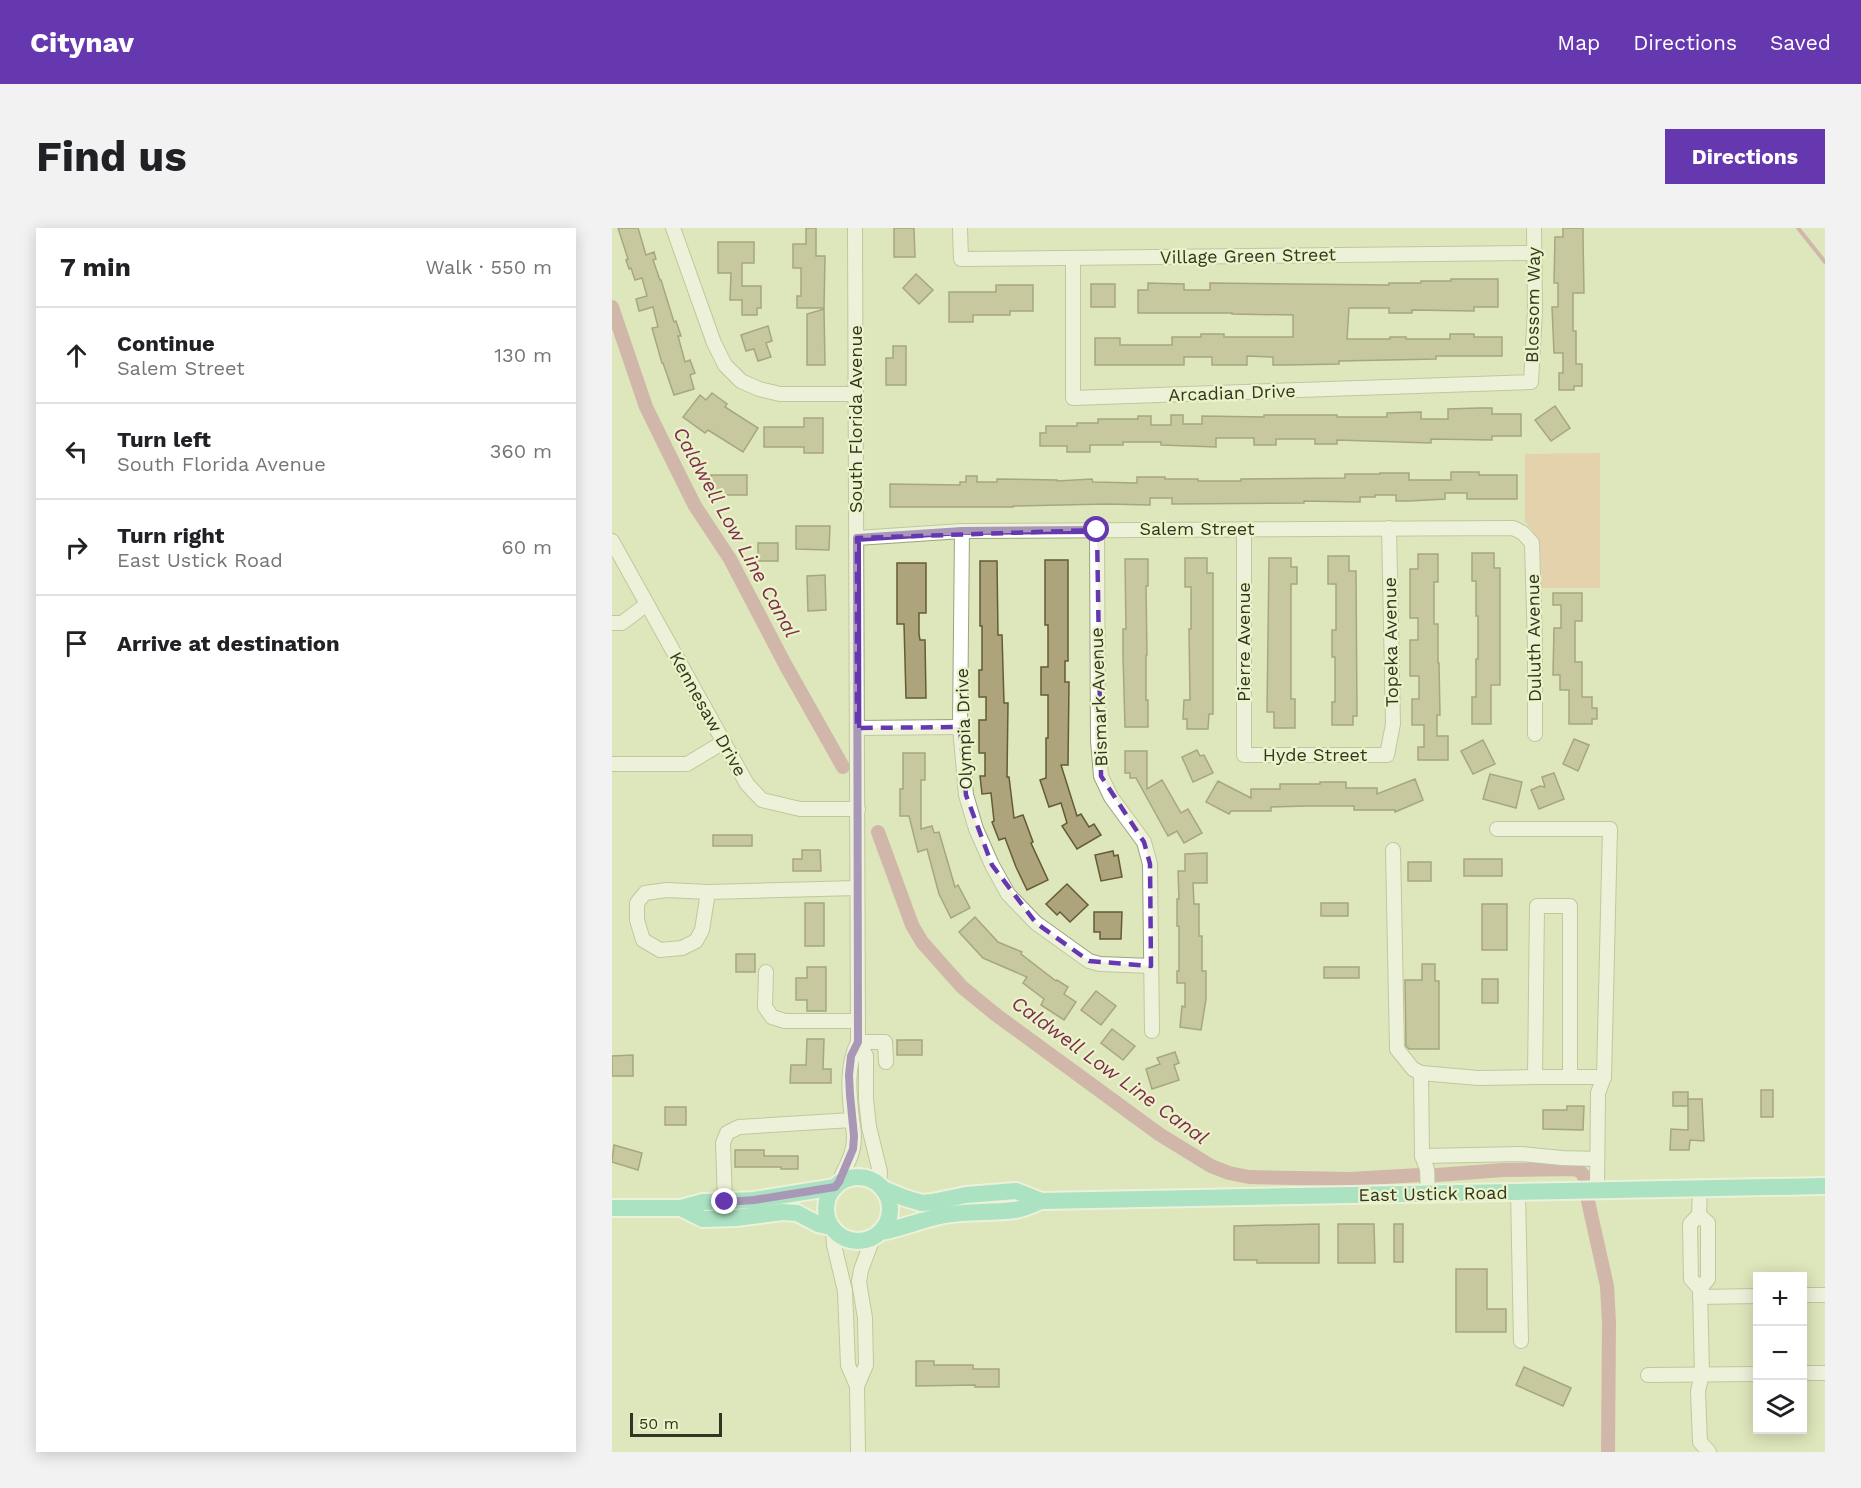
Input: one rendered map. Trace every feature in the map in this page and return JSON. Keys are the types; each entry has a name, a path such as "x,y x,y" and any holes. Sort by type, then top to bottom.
{"main road":[{"path":"612,1208 681,1208 703,1202 754,1200 837,1185 849,1178 861,1177 871,1179 881,1187 890,1203 887,1223 877,1235 863,1241 853,1241 842,1238 832,1229 827,1222 826,1200 837,1185"},
{"name":"East Ustick Road","path":"877,1235 943,1215 971,1211 1016,1210 1041,1201 1825,1186"},
{"name":"East Ustick Road","path":"881,1187 922,1203 966,1195 1016,1191 1041,1201"},
{"path":"681,1208 703,1219 736,1218 782,1212 797,1213 832,1229"}],"street":[{"path":"673,228 714,343 725,364 741,381 759,390 780,394 856,394"},
{"name":"South Florida Avenue","path":"837,1185 853,1149 850,1065 851,1056 858,1042 855,228"},
{"name":"Village Green Street","path":"960,228 961,259 1534,253"},
{"name":"Blossom Way","path":"1531,382 1534,228"},
{"name":"Arcadian Drive","path":"1073,258 1073,398 1531,382"},
{"name":"Topeka Avenue","path":"1387,755 1393,724 1389,528"},
{"name":"Salem Street","path":"857,538 962,531 1513,528 1523,533 1532,543"},
{"name":"Pierre Avenue","path":"1244,529 1244,755"},
{"name":"Bismark Avenue","path":"1097,530 1098,741 1101,776 1111,797 1144,842 1150,864 1152,1031"},
{"name":"Olympia Drive","path":"962,531 960,727 966,795 976,829 1008,894 1036,923 1089,961 1100,964 1151,966"},
{"name":"Kennesaw Drive","path":"612,541 747,784 762,800 800,809 858,809"},
{"name":"Duluth Avenue","path":"1532,543 1535,646 1534,734"},
{"path":"612,623 622,623 647,604"},
{"path":"857,728 960,727"},
{"path":"612,764 687,764 722,742"},
{"name":"Hyde Street","path":"1244,755 1387,755"},
{"path":"1497,829 1610,829 1604,1077 1598,1092 1597,1191"},
{"path":"1393,850 1397,1049 1413,1069 1421,1073 1478,1078 1604,1077"},
{"path":"708,892 702,930 696,941 682,948 660,950 643,940 637,920 637,903 645,893 668,890 708,892 857,888"},
{"path":"1535,1077 1537,906 1570,906 1570,1077"},
{"path":"766,972 765,1007 772,1017 785,1021 858,1021"},
{"path":"858,1042 885,1042 886,1062"},
{"name":"South Florida Avenue","path":"858,1042 866,1056 869,1127 880,1172 881,1187"},
{"path":"1421,1073 1422,1156 1427,1169 1428,1193"},
{"path":"725,1202 723,1143 727,1133 740,1127 852,1120"},
{"path":"1422,1156 1522,1154 1597,1159"},
{"path":"1700,1189 1699,1215 1690,1224 1691,1280 1700,1293 1702,1374 1698,1391 1700,1442 1709,1452"},
{"path":"1518,1192 1521,1341"},
{"path":"832,1229 845,1291 848,1365 857,1386 858,1452"},
{"path":"857,1386 867,1365 865,1318 859,1282 861,1270 877,1235"},
{"path":"1700,1293 1753,1296"},
{"path":"1807,1295 1825,1295"},
{"path":"1807,1373 1825,1373"},
{"path":"1648,1375 1753,1374"}],"highlighted area":[{"path":"1097,530 1101,776 1144,842 1150,864 1151,966 1089,961 1036,923 992,865 966,795 960,727 857,728 857,538"}],"shaded area":[{"path":"1600,453 1600,588 1541,588 1539,544 1525,522 1525,454"}],"building":[{"path":"618,228 638,228 646,255 654,252 656,259 653,260 681,336 678,336 685,362 690,360 695,373 690,375 694,389 674,395 652,328 658,327 653,307 639,311 636,299 647,296 642,278 635,280 631,268 629,269"},
{"path":"806,228 816,228 816,256 825,256 824,308 797,308 797,296 801,296 801,268 793,268 793,244 806,244"},
{"path":"894,228 914,228 915,257 894,257"},
{"path":"1563,228 1583,228 1584,293 1573,293 1576,364 1582,364 1582,386 1574,386 1574,390 1559,390 1559,373 1563,373 1563,353 1554,353 1552,307 1558,307 1558,283 1554,283 1555,237 1563,237"},
{"path":"718,242 754,242 754,263 742,263 742,286 761,286 761,308 757,308 757,315 742,315 742,300 730,300 731,273 718,273"},
{"path":"916,274 933,290 919,304 903,288"},
{"path":"1451,279 1498,279 1498,307 1474,307 1474,311 1412,310 1412,313 1389,313 1389,308 1349,308 1347,339 1406,337 1406,339 1450,339 1450,334 1502,337 1502,356 1436,356 1436,359 1339,361 1339,364 1285,365 1273,365 1273,357 1247,356 1247,365 1212,365 1212,357 1184,357 1184,365 1095,365 1095,338 1120,338 1120,345 1172,345 1172,337 1201,337 1201,334 1224,334 1224,337 1293,337 1293,315 1138,313 1138,290 1148,290 1148,283 1184,284 1184,290 1210,290 1210,283 1389,285 1389,283 1451,281"},
{"path":"1091,284 1115,284 1115,307 1091,307"},
{"path":"996,285 1033,285 1033,311 1010,311 1010,315 973,315 973,322 949,322 949,292 996,292"},
{"path":"824,309 825,365 807,365 807,314"},
{"path":"768,326 772,341 766,343 771,357 758,361 754,349 746,351 741,335"},
{"path":"893,346 906,346 906,385 886,385 886,358 893,358"},
{"path":"712,393 727,404 725,407 758,428 743,452 708,430 705,433 683,417 700,395 706,400"},
{"path":"1555,406 1570,428 1551,441 1535,420"},
{"path":"1492,408 1492,414 1521,414 1521,436 1492,436 1492,440 1431,439 1431,443 1337,440 1337,444 1315,444 1315,439 1276,439 1276,445 1254,445 1254,438 1216,438 1216,447 1161,445 1161,442 1123,442 1123,445 1090,445 1090,452 1067,452 1067,446 1040,446 1040,433 1046,433 1046,426 1077,426 1077,423 1098,423 1098,419 1138,419 1138,416 1151,416 1151,425 1171,425 1171,415 1183,415 1183,424 1202,424 1202,416 1387,417 1387,413 1421,412 1421,419 1448,419 1448,409"},
{"path":"804,418 823,418 823,453 804,453 804,447 764,447 764,427 804,427"},
{"path":"1451,472 1517,475 1517,499 1467,499 1467,493 1445,493 1445,499 1409,501 1396,501 1396,495 1375,495 1375,497 1360,497 1360,502 1172,504 1172,498 1150,498 1150,505 890,507 890,484 960,485 960,482 966,482 966,476 977,476 977,482 997,482 997,479 1057,481 1092,479 1093,482 1137,483 1137,477 1241,481 1241,479 1345,478 1345,474 1380,473 1409,473 1409,480 1451,480"},
{"path":"711,475 747,475 747,495 711,495"},
{"path":"796,526 830,526 829,550 796,549"},
{"path":"758,543 778,543 778,561 758,561"},
{"path":"1472,553 1494,553 1494,568 1500,568 1500,685 1491,685 1491,724 1472,724 1472,697 1476,697 1478,616 1476,616 1476,581 1472,581"},
{"path":"1418,554 1438,554 1438,582 1434,582 1434,624 1438,624 1439,663 1440,715 1437,715 1437,736 1448,736 1448,760 1418,760 1418,747 1424,747 1424,725 1412,725 1412,699 1419,699 1419,676 1410,676 1410,640 1418,640 1418,618 1410,618 1410,569 1418,569"},
{"path":"1328,556 1349,556 1349,571 1356,571 1357,716 1353,716 1353,725 1332,725 1332,702 1335,702 1335,657 1332,657 1332,630 1336,630 1336,584 1328,584"},
{"path":"1185,558 1207,558 1207,573 1213,573 1213,714 1209,714 1208,729 1187,729 1187,719 1183,719 1184,700 1190,700 1189,629 1191,629 1191,587 1185,587"},
{"path":"1269,558 1291,558 1291,567 1297,567 1297,584 1291,584 1291,699 1295,699 1295,728 1274,728 1274,712 1267,712"},
{"path":"1125,559 1148,559 1146,700 1148,700 1148,727 1125,727 1123,629 1126,629"},
{"path":"1045,560 1068,560 1068,661 1065,661 1065,682 1069,682 1068,765 1061,765 1077,816 1081,814 1089,827 1094,824 1101,835 1077,849 1062,826 1067,823 1061,803 1049,807 1040,780 1046,778 1046,738 1048,738 1048,695 1041,695 1041,667 1048,667 1048,625 1045,625"},
{"path":"980,561 997,561 998,635 1002,635 1004,703 1008,703 1007,777 1009,777 1014,818 1023,815 1033,842 1031,843 1048,880 1027,890 1005,838 999,840 992,822 994,821 991,793 982,794 980,776 985,776 985,753 979,753 979,720 986,720 986,697 979,697 979,670 982,670"},
{"path":"897,563 926,563 926,613 919,613 919,634 920,640 925,640 926,698 906,698 904,624 897,624"},
{"path":"825,575 826,610 808,611 807,576"},
{"path":"1553,593 1582,593 1582,621 1575,621 1575,662 1582,662 1582,697 1592,697 1592,708 1597,708 1597,719 1592,719 1592,724 1569,724 1569,690 1560,690 1560,675 1553,675 1554,628 1561,628 1561,605 1553,605"},
{"path":"1574,739 1589,745 1578,771 1563,764"},
{"path":"1483,740 1495,764 1473,774 1461,751"},
{"path":"1197,750 1200,756 1204,755 1213,773 1193,782 1182,757"},
{"path":"1125,751 1147,751 1147,789 1162,780 1181,813 1188,809 1202,833 1184,843 1177,831 1168,836 1136,778 1130,778 1130,773 1125,773"},
{"path":"903,753 925,753 925,780 921,780 921,829 932,826 934,833 939,832 955,887 958,885 970,908 951,918 939,894 927,849 918,852 909,816 900,816"},
{"path":"1554,773 1564,799 1539,809 1531,790 1540,786 1545,787 1542,777"},
{"path":"1490,774 1522,782 1516,808 1483,799"},
{"path":"1415,779 1423,800 1395,812 1395,810 1354,810 1354,806 1306,806 1271,807 1271,811 1231,811 1229,814 1206,802 1218,781 1251,798 1251,789 1280,789 1280,784 1346,782 1346,788 1377,788 1377,794"},
{"path":"713,835 752,835 752,846 713,846"},
{"path":"802,850 820,850 821,871 793,871 793,859 802,859"},
{"path":"1113,851 1114,856 1118,855 1122,877 1101,881 1095,855"},
{"path":"1207,853 1207,883 1193,883 1194,904 1199,904 1202,971 1206,971 1206,999 1201,1030 1180,1027 1182,1006 1185,1007 1185,983 1177,983 1179,926 1177,926 1177,899 1179,899 1178,871 1185,871 1185,854"},
{"path":"1464,859 1502,859 1502,876 1464,876"},
{"path":"1408,862 1431,862 1431,881 1408,881"},
{"path":"1067,884 1088,905 1070,922 1060,912 1057,915 1046,904"},
{"path":"805,903 824,903 824,946 805,946"},
{"path":"1321,903 1348,903 1348,916 1321,916"},
{"path":"1482,904 1507,904 1507,950 1482,950"},
{"path":"1094,912 1122,912 1121,939 1100,939 1100,932 1094,932"},
{"path":"975,917 998,942 1022,952 1021,954 1056,981 1068,987 1064,994 1076,1002 1064,1020 1041,1005 1044,999 1023,983 1027,977 983,958 959,932"},
{"path":"736,954 755,954 755,972 736,972"},
{"path":"1422,964 1435,964 1435,981 1439,981 1439,1049 1409,1049 1406,1046 1405,980 1422,980"},
{"path":"807,967 826,967 826,1011 807,1011 807,1000 796,1000 796,978 807,978"},
{"path":"1324,967 1359,967 1359,978 1324,978"},
{"path":"1482,979 1498,979 1498,1003 1482,1003"},
{"path":"1096,991 1116,1006 1101,1025 1081,1010"},
{"path":"1112,1029 1135,1046 1123,1060 1101,1043"},
{"path":"807,1039 824,1039 823,1069 831,1069 831,1083 790,1083 791,1065 806,1065"},
{"path":"897,1040 922,1040 922,1055 897,1055"},
{"path":"1175,1052 1179,1063 1174,1065 1179,1080 1152,1089 1146,1069 1160,1064 1157,1058"},
{"path":"633,1055 633,1076 612,1076 612,1056"},
{"path":"1761,1090 1773,1090 1773,1117 1761,1117"},
{"path":"1673,1092 1688,1092 1688,1106 1673,1106"},
{"path":"1688,1099 1702,1099 1704,1141 1690,1140 1689,1150 1670,1150 1671,1129 1688,1130"},
{"path":"1567,1106 1584,1106 1583,1130 1543,1129 1543,1110 1567,1110"},
{"path":"665,1107 686,1107 686,1125 665,1125"},
{"path":"614,1145 642,1153 638,1170 612,1162"},
{"path":"735,1150 764,1150 764,1156 798,1156 798,1169 735,1167"},
{"path":"1319,1224 1319,1263 1257,1263 1257,1260 1234,1260 1234,1226"},
{"path":"1338,1224 1374,1224 1375,1263 1338,1263"},
{"path":"1394,1224 1403,1224 1403,1262 1394,1262"},
{"path":"1456,1269 1487,1269 1487,1309 1506,1309 1506,1332 1456,1332"},
{"path":"916,1361 934,1361 934,1365 973,1365 973,1369 999,1369 999,1387 916,1386"},
{"path":"1524,1367 1571,1388 1563,1406 1516,1385"}],"waterway":[{"path":"1798,228 1825,262"},
{"name":"Caldwell Low Line Canal","path":"612,307 646,407 695,506 730,559 786,666 843,767"},
{"name":"Caldwell Low Line Canal","path":"878,832 912,925 922,942 962,987 995,1014 1159,1134 1211,1166 1249,1177 1349,1179 1420,1175"},
{"name":"Caldwell Low Line Canal","path":"1437,1175 1503,1170 1574,1169 1581,1173 1585,1180"},
{"name":"Caldwell Low Line Canal","path":"1588,1201 1607,1286 1608,1452"}],"route":[{"path":"725,1202 754,1200 835,1187 850,1160 853,1149 849,1075 851,1056 858,1042 857,538 962,531 1097,530"}]}
